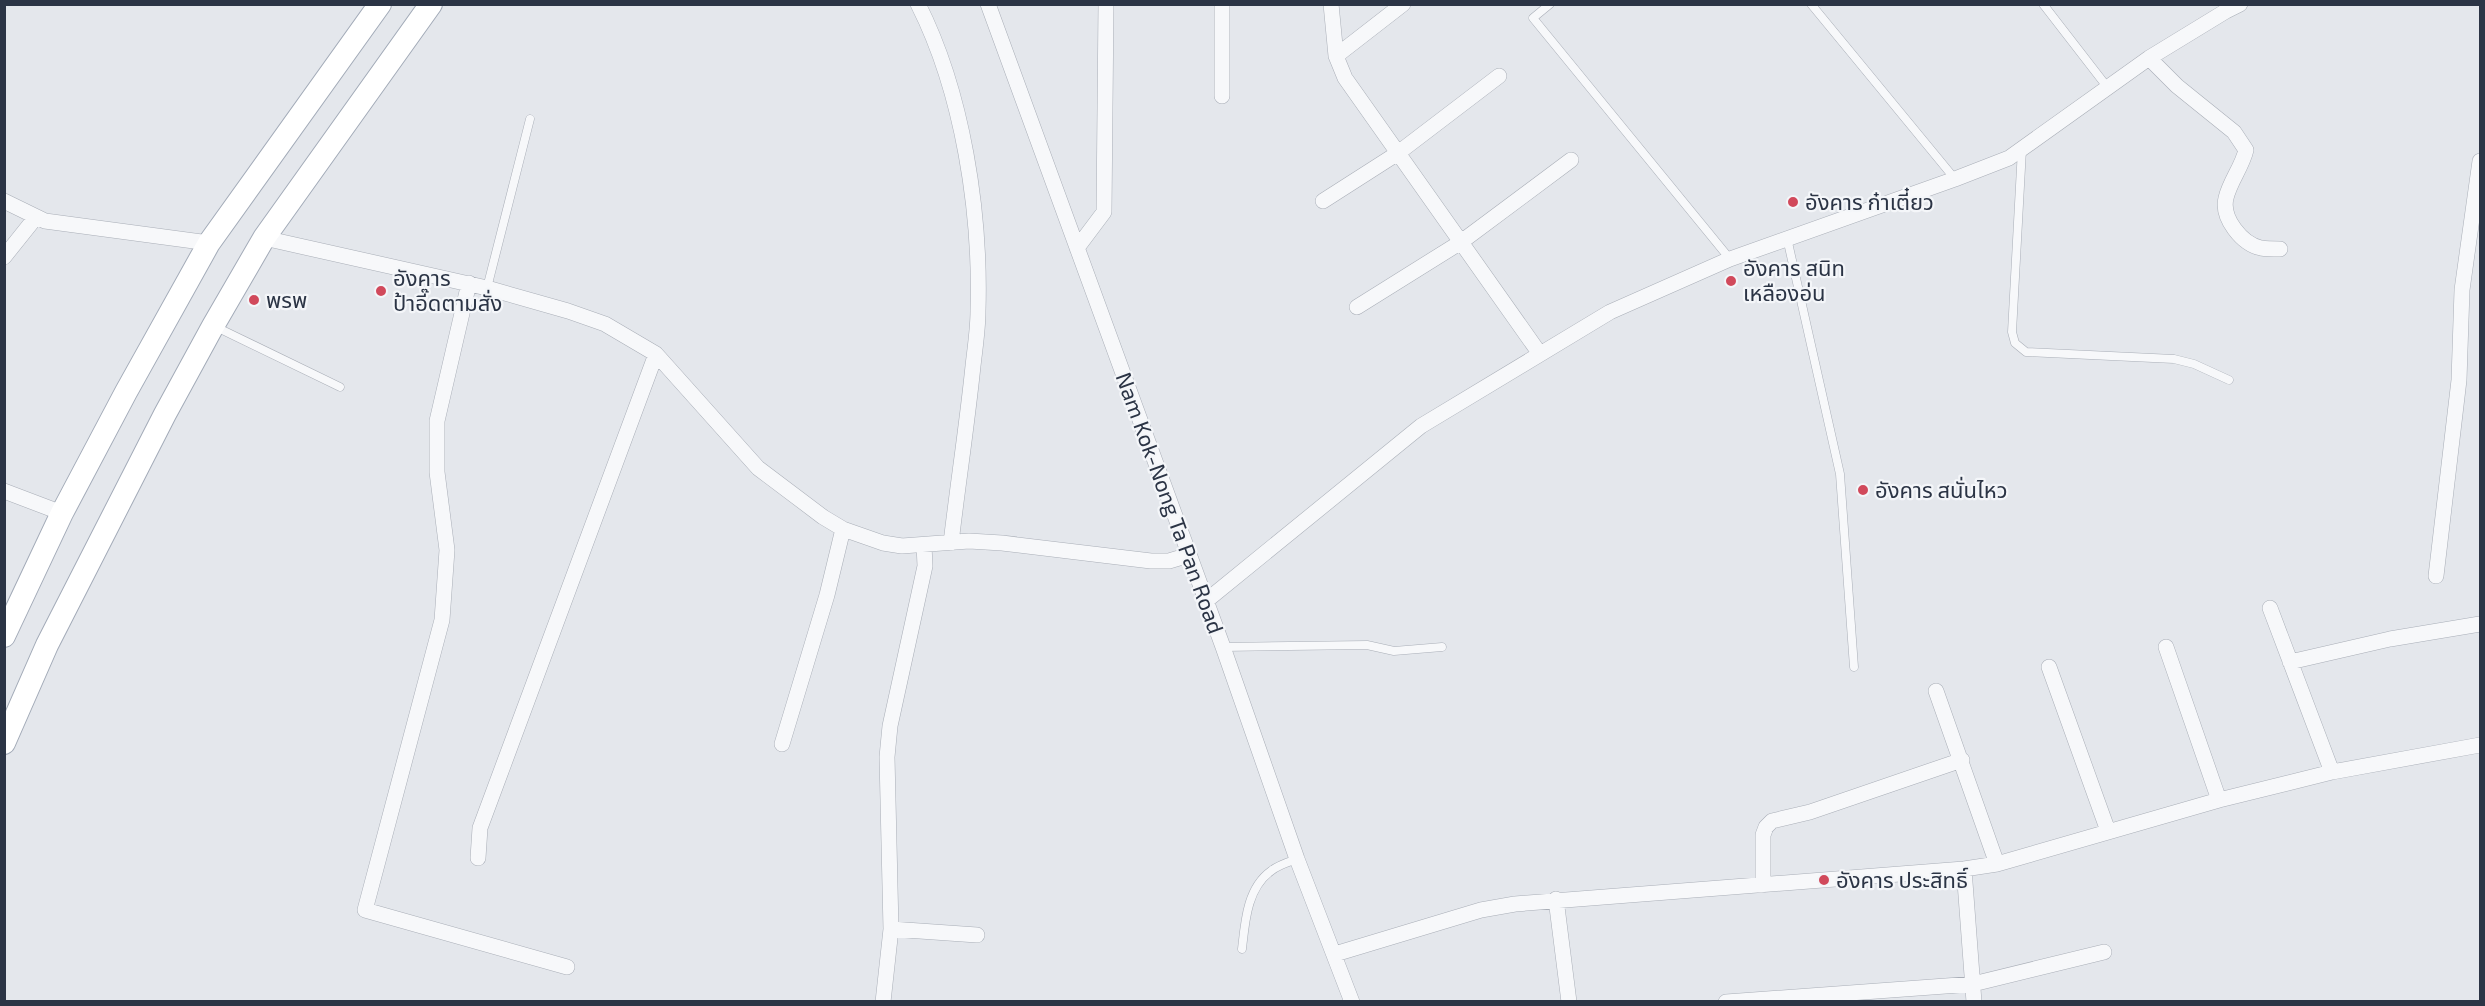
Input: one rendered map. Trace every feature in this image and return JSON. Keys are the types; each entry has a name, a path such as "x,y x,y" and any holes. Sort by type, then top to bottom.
{"main road":[{"path":"4,636 63,513 208,243 380,4"},
{"path":"4,743 47,645 165,414 213,326 264,238 432,4"}],"street":[{"path":"918,4 930,28 950,88 968,166 976,224 978,313 968,417 951,543"},
{"name":"Nam Kok-Nong Ta Pan Road","path":"988,4 1223,647 1297,859 1352,1002"},
{"path":"1077,248 1104,212 1106,4"},
{"path":"1222,4 1222,96"},
{"path":"1331,4 1336,56 1345,78 1540,354"},
{"path":"1336,56 1403,4"},
{"path":"1206,601 1421,426 1610,312 1730,259 2009,158 2225,7 2240,4"},
{"path":"2149,58 2177,86 2234,132 2247,150 2225,199 2227,215 2233,228 2249,243 2260,248 2280,249"},
{"path":"1323,201 1398,153 1499,76"},
{"path":"1357,307 1461,242 1571,160"},
{"path":"2436,576 2459,380 2462,290 2481,160"},
{"path":"4,201 45,221 208,243"},
{"path":"4,257 36,217"},
{"path":"264,238 469,283 605,324 656,354 758,468 823,517 843,529 883,543 902,546 1002,543 1152,561 1169,561 1189,555"},
{"path":"469,283 437,421 437,472 447,550 442,620 365,910 567,967"},
{"path":"478,858 480,828 656,354"},
{"path":"4,491 63,513"},
{"path":"782,744 827,595 843,529"},
{"path":"883,1002 891,929 887,757 890,726 925,566 924,545"},
{"path":"2270,608 2332,772"},
{"path":"2290,662 2390,639 2481,624"},
{"path":"2166,647 2219,800"},
{"path":"2049,667 2108,831"},
{"path":"1936,692 1997,864"},
{"path":"1335,954 1481,910 1556,899 1763,885 1964,869 1997,864 2219,800 2332,772 2481,745"},
{"path":"1763,885 1763,835 1766,827 1772,821 1810,812 1962,760"},
{"path":"1964,869 1974,1002"},
{"path":"1556,899 1569,1002"},
{"path":"891,929 977,935"},
{"path":"1726,1002 1973,984 2104,952"}],"lane":[{"path":"1550,4 1533,18 1730,259"},
{"path":"1811,4 1955,179"},
{"path":"2043,4 2108,88"},
{"path":"488,288 530,119"},
{"path":"2022,149 2012,332 2015,343 2026,352 2174,359 2229,380"},
{"path":"1787,238 1840,474 1854,667"},
{"path":"213,326 340,387"},
{"path":"1223,647 1367,645 1394,651 1442,647"},
{"path":"1242,949 1251,898 1261,881 1272,870 1297,859"}],"place":[{"name":"อังคาร ก๋าเตี๋ยว","path":"1793,202"},
{"name":"อังคาร สนิท เหลืองอ่น","path":"1731,281"},
{"name":"อังคาร ป้าอี๊ดตามสั่ง","path":"381,291"},
{"name":"พรพ","path":"254,300"},
{"name":"อังคาร สนั่นไหว","path":"1863,490"},
{"name":"อังคาร ประสิทธิ์","path":"1824,880"}]}
